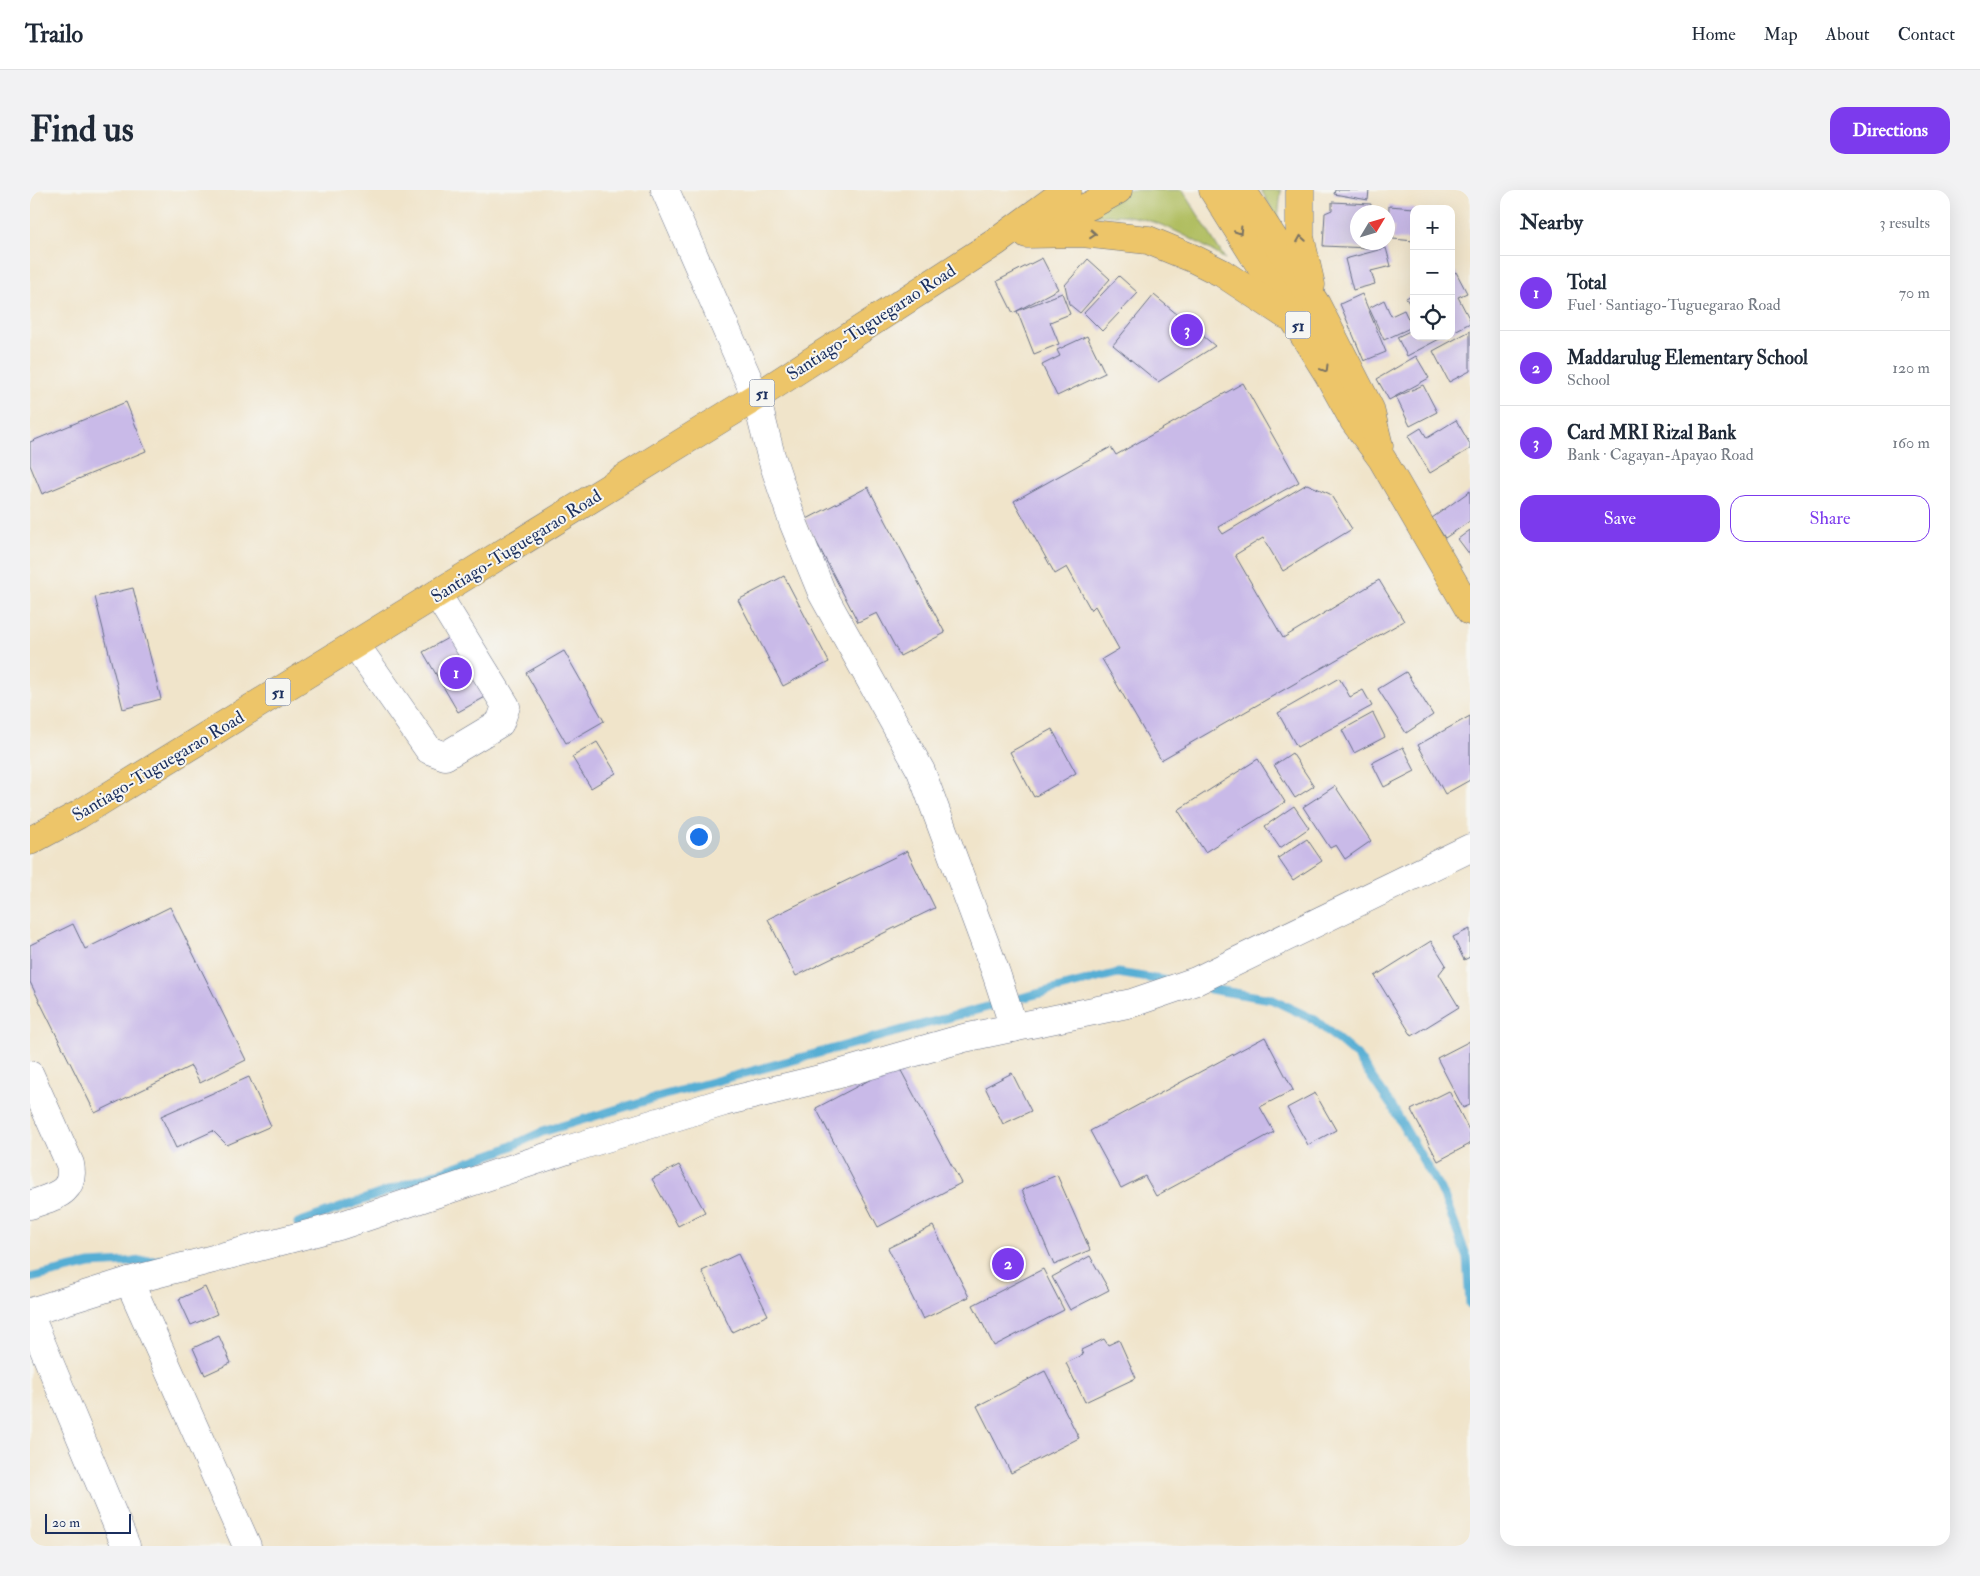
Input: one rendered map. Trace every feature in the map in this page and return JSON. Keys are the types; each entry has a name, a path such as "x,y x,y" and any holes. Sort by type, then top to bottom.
{"highway":[{"name":"51","path":"996,242 1067,190"},
{"name":"51","path":"996,242 1027,234 1091,206 1118,190"},
{"name":"51","path":"1213,190 1328,374 1354,421 1382,460 1470,611"},
{"name":"51","path":"1242,190 1316,304 1370,409 1382,460"},
{"path":"1300,190 1300,237 1316,304"},
{"path":"1027,234 1082,233 1148,240 1222,273 1296,322"},
{"name":"Santiago-Tuguegarao Road","path":"30,841 78,815 437,594 756,396 996,242"}],"street":[{"path":"665,190 756,396 771,456 793,522 818,584 921,770 996,973 1014,1028"},
{"path":"355,644 429,750 445,756 500,724 506,706 437,594"},
{"path":"30,1312 129,1281 339,1226 570,1149 724,1102 832,1076 964,1038 1132,1003 1196,981 1470,848"},
{"path":"30,1075 70,1164 72,1174 69,1186 64,1190 30,1205"},
{"path":"129,1281 247,1546"},
{"path":"30,1316 126,1546"}],"green space":[{"path":"1127,190 1183,190 1225,259 1188,237 1148,220 1119,215 1084,217"},
{"path":"1261,190 1281,190 1278,220"}],"building":[{"path":"1335,190 1369,190 1368,200 1334,194"},
{"path":"1332,202 1371,204 1350,205 1350,247 1323,246 1325,213 1332,210"},
{"path":"1395,206 1410,208 1410,241 1395,239"},
{"path":"1379,250 1387,250 1391,266 1371,271 1375,284 1353,290 1345,259"},
{"path":"1042,258 1058,289 1013,313 997,281"},
{"path":"1088,259 1110,279 1080,313 1069,304 1065,285"},
{"path":"1455,273 1467,293 1458,297 1470,323 1455,331 1455,295"},
{"path":"1119,276 1138,293 1102,331 1084,313"},
{"path":"1062,293 1070,314 1050,322 1059,344 1034,354 1017,311"},
{"path":"1362,294 1386,352 1364,361 1340,304"},
{"path":"1154,295 1215,346 1158,382 1113,345"},
{"path":"1410,296 1410,305 1406,298"},
{"path":"1384,300 1391,316 1404,310 1410,323 1410,328 1384,340 1369,308"},
{"path":"1410,331 1410,340 1437,340 1407,356 1397,337"},
{"path":"1470,331 1470,371 1449,382 1433,351"},
{"path":"1087,336 1105,373 1057,396 1042,365 1060,356 1057,350"},
{"path":"1416,356 1429,378 1389,400 1377,379"},
{"path":"1243,383 1299,482 1218,527 1223,534 1307,484 1330,494 1352,529 1283,571 1263,538 1235,555 1283,638 1379,580 1404,621 1161,760 1102,659 1119,649 1095,606 1091,610 1067,567 1055,574 1014,501 1111,447 1116,455"},
{"path":"1423,385 1437,412 1410,426 1396,397"},
{"path":"126,402 146,451 42,494 30,465 30,442"},
{"path":"1456,420 1470,444 1470,449 1430,473 1408,436 1421,428 1427,438"},
{"path":"868,487 945,633 900,656 877,613 858,622 805,520"},
{"path":"1470,491 1470,521 1445,538 1432,518"},
{"path":"1470,530 1470,555 1458,539"},
{"path":"784,576 829,662 783,686 738,600"},
{"path":"133,588 161,699 123,709 95,597"},
{"path":"455,634 489,695 458,712 423,652"},
{"path":"564,651 604,721 566,743 526,673"},
{"path":"1406,672 1433,715 1406,733 1378,689"},
{"path":"1339,678 1350,697 1363,690 1372,706 1297,747 1278,713"},
{"path":"1373,713 1385,737 1354,753 1342,730"},
{"path":"1470,716 1470,780 1445,794 1418,745"},
{"path":"1052,729 1076,773 1034,797 1010,752"},
{"path":"597,742 616,773 591,788 572,757"},
{"path":"1403,747 1415,771 1384,787 1372,763"},
{"path":"1292,753 1314,786 1295,798 1274,765"},
{"path":"1258,759 1285,802 1205,852 1178,810"},
{"path":"1335,786 1371,841 1345,859 1336,845 1330,848 1303,807"},
{"path":"1294,806 1309,828 1280,848 1265,826"},
{"path":"1307,839 1322,861 1293,880 1278,858"},
{"path":"907,851 935,908 796,976 768,919"},
{"path":"170,907 246,1060 200,1083 191,1066 95,1113 30,982 30,945 73,924 85,949"},
{"path":"1470,929 1470,957 1464,960 1453,937"},
{"path":"1431,941 1446,965 1439,974 1459,1007 1412,1036 1375,976"},
{"path":"1265,1037 1293,1090 1260,1107 1274,1132 1156,1196 1145,1176 1121,1188 1090,1131"},
{"path":"1470,1041 1470,1105 1463,1108 1437,1058"},
{"path":"898,1065 961,1183 878,1227 816,1108"},
{"path":"1012,1073 1031,1111 1003,1124 985,1087"},
{"path":"249,1077 271,1126 227,1145 213,1131 176,1148 161,1116"},
{"path":"1449,1091 1470,1132 1470,1144 1438,1161 1411,1110"},
{"path":"1315,1093 1336,1130 1308,1145 1287,1108"},
{"path":"679,1165 705,1212 678,1226 652,1179"},
{"path":"1057,1175 1090,1250 1054,1265 1022,1190"},
{"path":"933,1226 969,1297 923,1319 888,1248"},
{"path":"738,1254 768,1315 732,1332 702,1271"},
{"path":"1090,1256 1109,1290 1070,1310 1052,1277"},
{"path":"1043,1269 1064,1310 994,1346 973,1305"},
{"path":"205,1287 217,1314 191,1325 179,1299"},
{"path":"219,1336 231,1363 205,1375 193,1348"},
{"path":"1104,1339 1108,1345 1119,1340 1136,1378 1085,1402 1066,1363 1083,1355 1081,1350"},
{"path":"1045,1371 1079,1438 1011,1473 977,1406"}],"waterway":[{"path":"1021,998 1118,973 1168,981"},
{"path":"1210,989 1271,999 1315,1020 1357,1056 1393,1108 1444,1196 1467,1258 1470,1304"},
{"path":"298,1223 503,1150 542,1132 661,1096 991,1006"},
{"path":"30,1278 90,1264 163,1260"}],"place":[{"name":"Card MRI Rizal Bank","path":"1187,330"},
{"name":"Total","path":"456,673"},
{"name":"Maddarulug Elementary School","path":"1008,1264"}]}
